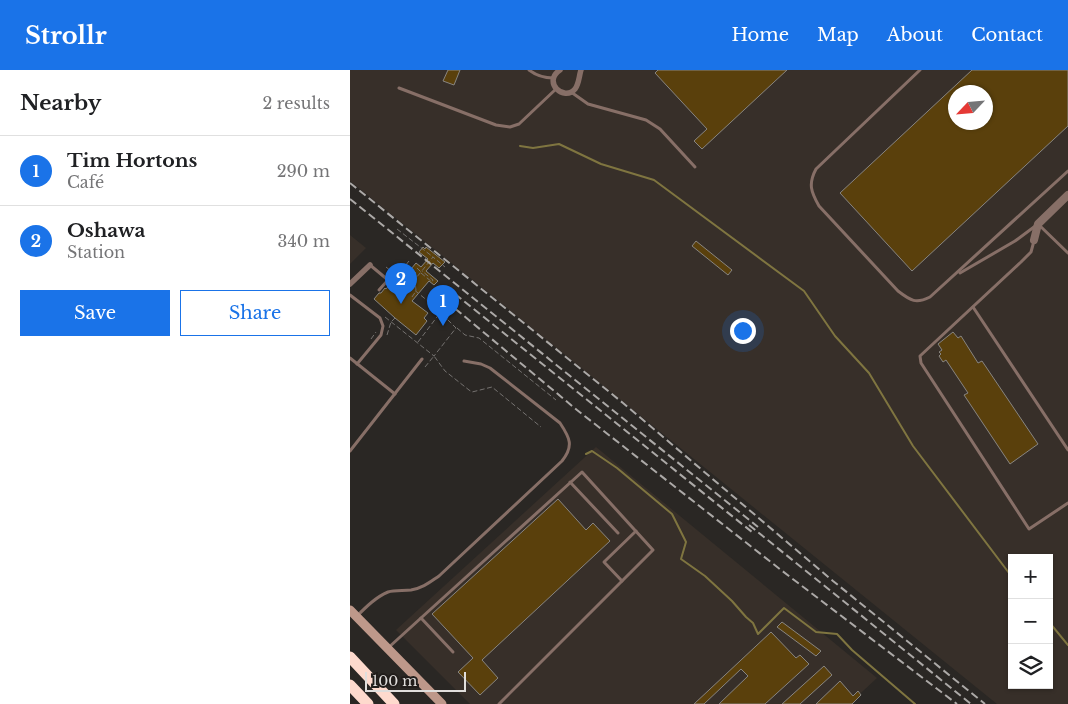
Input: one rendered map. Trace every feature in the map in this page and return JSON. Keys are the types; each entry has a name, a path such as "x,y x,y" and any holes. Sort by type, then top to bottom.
{"highway":[{"path":"350,657 394,704"},
{"path":"370,680 402,704"},
{"path":"350,685 368,704"}],"main road":[{"path":"353,613 442,704"}],"street":[{"path":"560,70 555,74 553,82 556,89 563,93 571,92 576,86 581,70"},
{"path":"1034,240 1038,224 1068,195"},
{"path":"350,284 370,266"}],"lane":[{"path":"529,70 534,74 553,78"},
{"path":"920,70 816,170 811,178 811,187 819,206 898,292 909,300 921,302 930,297 1068,171"},
{"path":"399,88 496,125 510,127 519,124 556,89"},
{"path":"571,92 588,104 646,120 660,129 695,167"},
{"path":"953,277 1015,241 1038,224 1068,253"},
{"path":"1034,240 1030,252 920,356 921,363 1029,528 1068,503"},
{"path":"370,266 388,280 379,290"},
{"path":"350,295 380,318 384,326 381,335 357,364"},
{"path":"973,307 1068,450"},
{"path":"350,358 395,394"},
{"path":"350,451 422,359"},
{"path":"353,613 386,593 423,587 439,576 562,461 566,455 569,441 566,432 556,419 490,368 481,364 464,361"},
{"path":"387,649 582,472 653,550 498,704"},
{"path":"570,482 618,534"},
{"path":"622,581 604,562 636,531"},
{"path":"421,618 453,652"}],"path":[{"path":"397,229 445,267"},
{"path":"412,297 416,291 415,279 433,257"},
{"path":"397,276 409,261"},
{"path":"386,267 434,306 456,328 465,335 479,338 556,400"},
{"path":"417,268 421,272"},
{"path":"428,302 442,284"},
{"path":"434,306 444,293 447,295"},
{"path":"418,342 441,313"},
{"path":"381,314 418,342 434,356 445,371 469,390 472,392 492,387 541,426"},
{"path":"392,322 395,318"},
{"path":"425,367 456,328"}],"shaded area":[{"path":"350,70 1068,70 1068,704 997,704 350,181"},
{"path":"350,235 366,248 350,264"},
{"path":"596,447 877,678 849,704 470,704 396,630"}],"building":[{"path":"448,70 460,70 454,85 443,81"},
{"path":"658,70 787,70 702,149 694,141 707,129 655,73"},
{"path":"972,70 1068,70 1068,126 912,271 840,193 948,92 948,130 993,130 993,85 956,85"},
{"path":"696,241 732,270 728,275 692,246"},
{"path":"423,247 425,249 426,247 445,262 439,268 433,263 426,271 438,281 434,285 429,281 412,301 428,313 424,318 427,321 416,335 374,299 391,283 401,291 416,273 411,269 416,263 421,267 428,259 419,252"},
{"path":"953,332 958,338 961,336 978,363 982,361 1038,444 1010,464 964,395 968,393 946,360 943,362 939,356 941,354 939,352 942,350 938,344"},
{"path":"558,499 586,530 593,523 610,541 482,660 498,678 480,695 458,672 473,658 432,614"},
{"path":"782,622 821,651 816,656 777,627"},
{"path":"771,632 796,658 800,655 809,664 765,704 719,704 748,676 741,669 704,704 694,704"},
{"path":"824,666 832,675 800,704 782,704"},
{"path":"840,681 853,696 858,691 861,695 852,704 816,704"}],"waterway":[{"path":"520,146 533,148 559,144 601,164 654,180 804,291 835,336 869,373 913,446 1008,572"},
{"path":"586,454 592,451 617,468 672,514 686,542 681,559 705,576 732,601 753,623 758,634 784,608 816,632 837,634 852,650 915,704"},
{"path":"1053,627 1068,645"}],"railway":[{"path":"350,183 623,403 833,581 985,704"},
{"path":"350,199 758,527"},
{"path":"455,294 752,532"},
{"path":"446,301 577,410 781,570 957,704"},
{"path":"749,525 971,704"}],"place":[{"name":"Oshawa","path":"401,304"},
{"name":"Tim Hortons","path":"443,326"}]}
